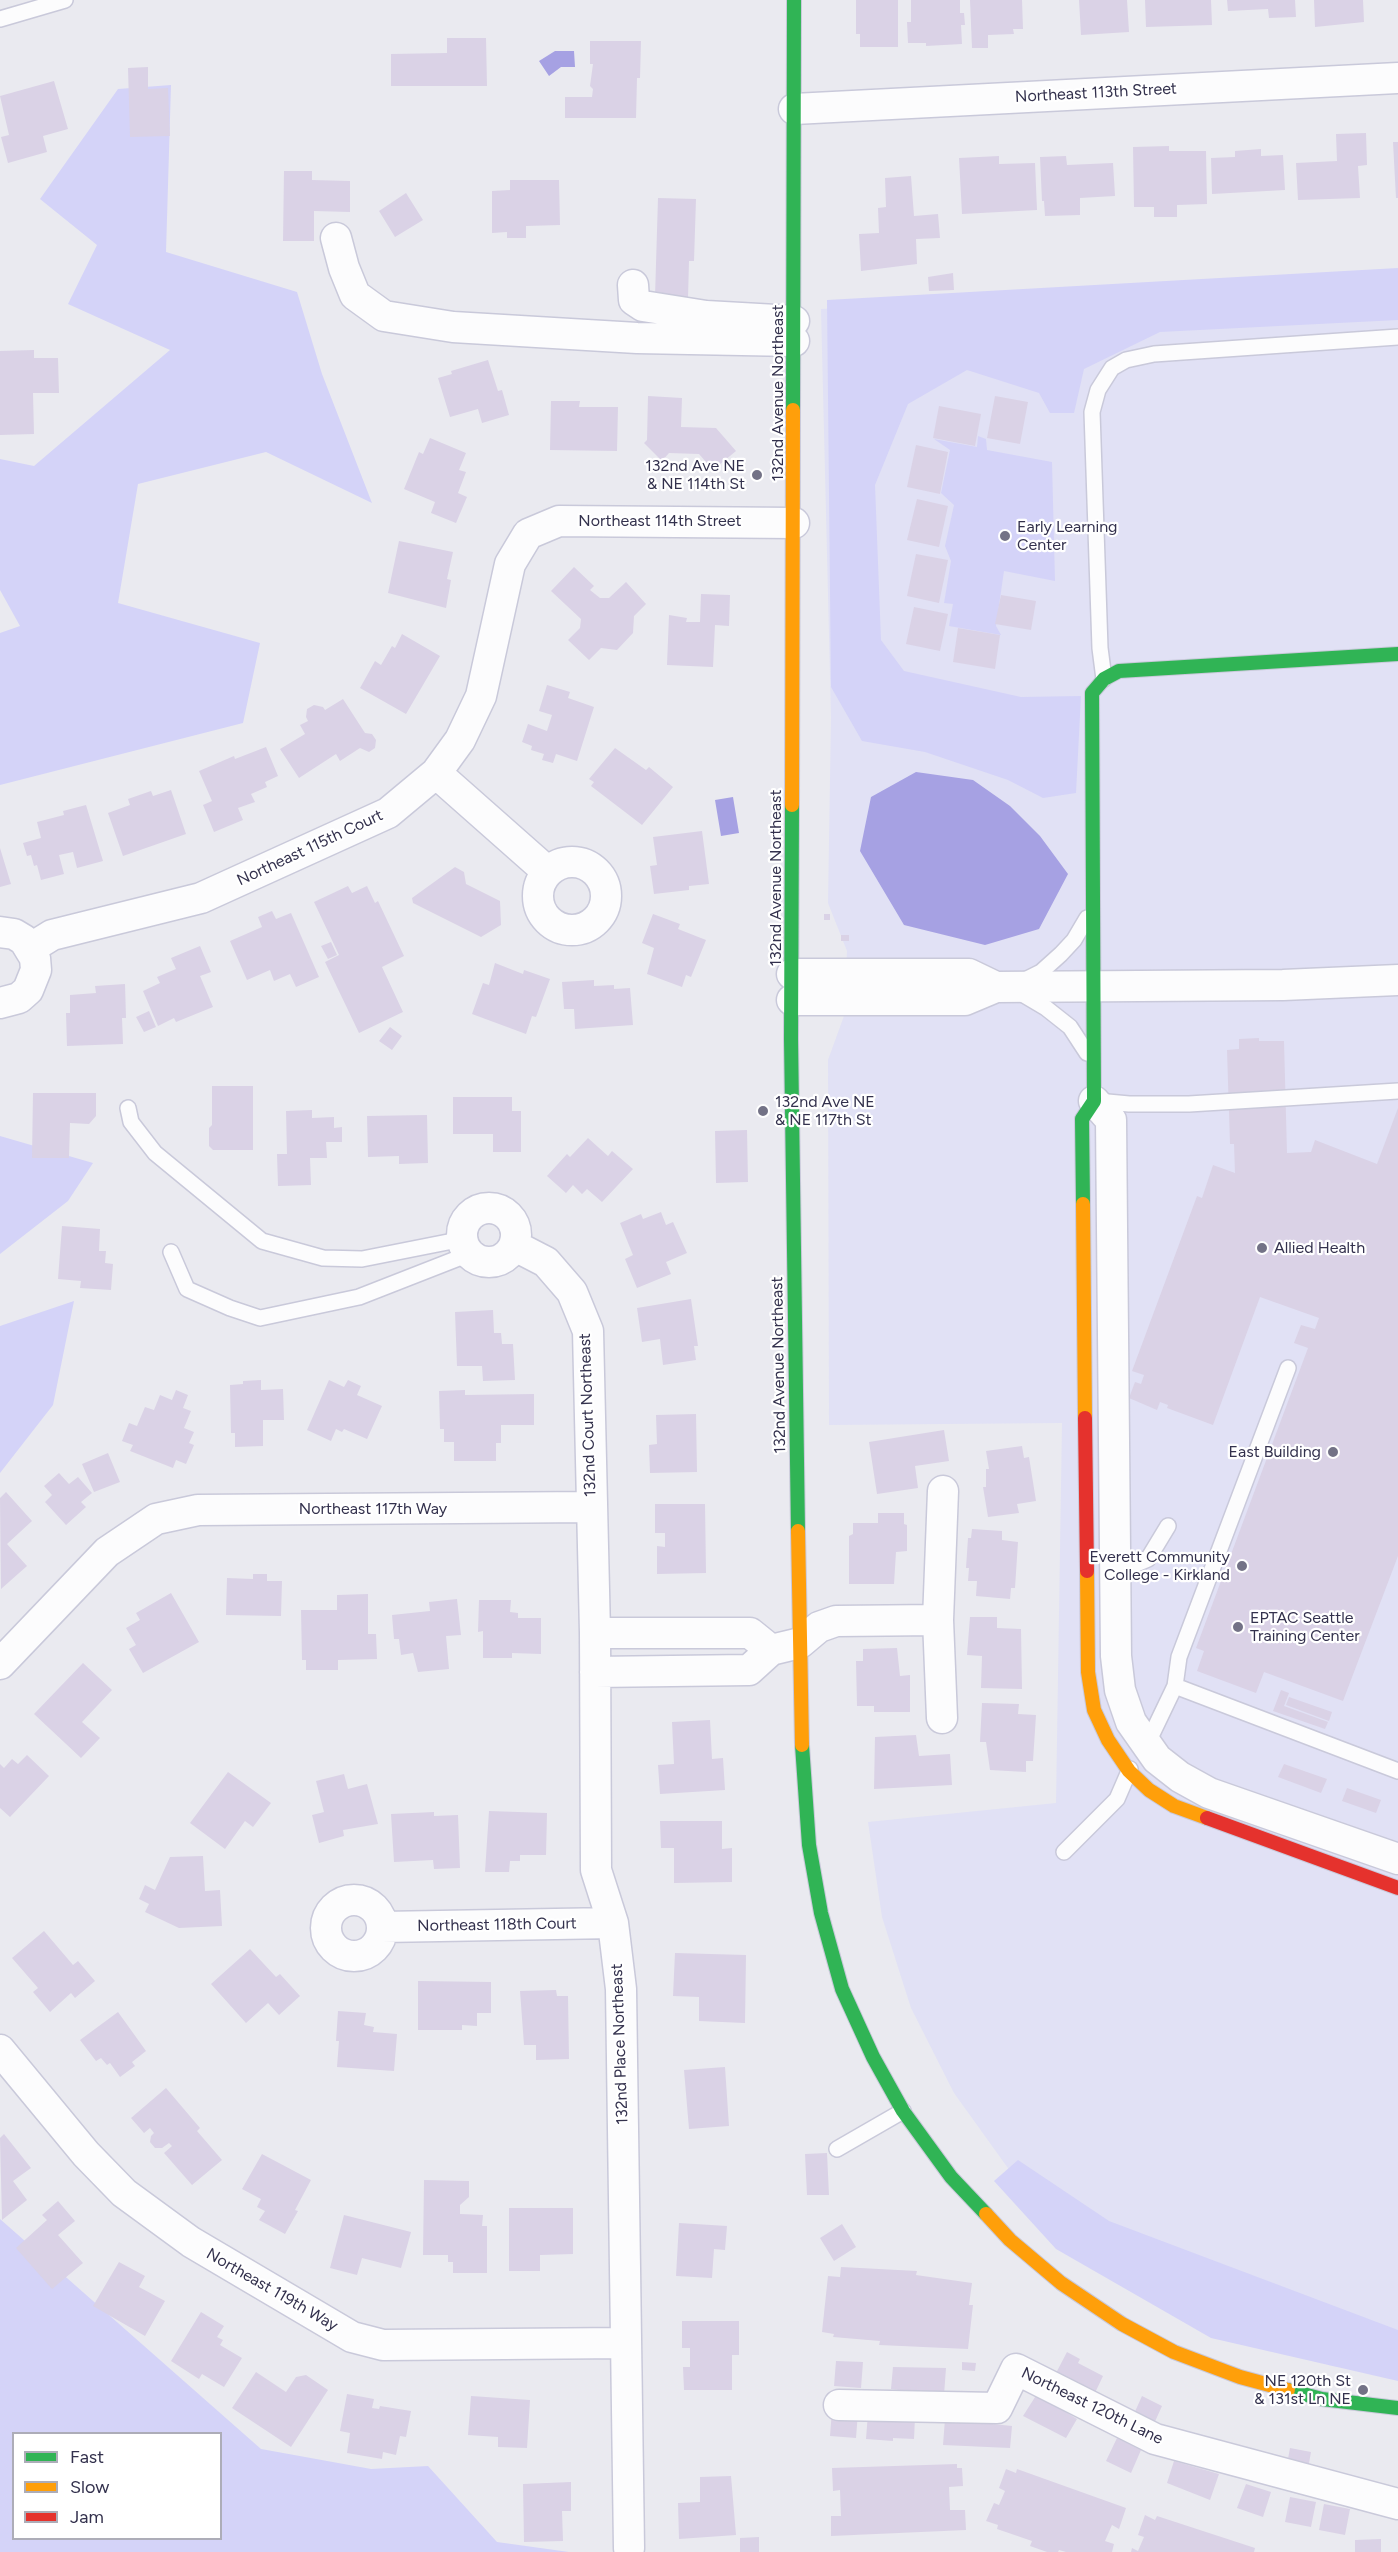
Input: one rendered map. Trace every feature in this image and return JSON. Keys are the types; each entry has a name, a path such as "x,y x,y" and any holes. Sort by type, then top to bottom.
{"street":[{"name":"132nd Avenue Northeast","path":"794,0 792,987 800,1643 802,1772 810,1845 821,1913 842,1989 873,2057 903,2111 951,2178 1010,2240 1061,2283 1122,2324 1174,2352 1240,2377 1322,2399 1398,2408"},
{"name":"Northeast 113th Street","path":"794,109 1398,78"},
{"path":"336,238 344,268 355,295 384,316 475,328 705,341 794,331"},
{"path":"633,285 634,300 643,306 794,331"},
{"name":"Northeast 114th Street","path":"528,534 559,521 794,523"},
{"name":"Northeast 115th Court","path":"31,948 52,935 201,898 388,813 436,773 460,740 481,696 510,564 528,534"},
{"path":"1398,654 1119,671 1104,679 1092,693 1094,1101 1111,1120 1099,1365 1101,1569 1088,1672 1094,1710 1108,1740 1130,1771 1149,1790 1174,1806 1398,1888"},
{"path":"436,773 548,872"},
{"path":"0,932 14,934 24,940 31,948 36,970 33,981 19,998 0,1003"},
{"path":"792,987 965,1000 1004,987 1283,985 1398,980"},
{"path":"490,1208 501,1210 510,1216 517,1236 508,1255 499,1261 489,1263 478,1260 466,1247 464,1224 471,1216 480,1210 490,1208"},
{"name":"132nd Court Northeast","path":"514,1246 546,1262 566,1284 572,1292 588,1331 591,1507"},
{"path":"942,1718 938,1620 943,1491"},
{"name":"Northeast 117th Way","path":"0,1664 107,1552 156,1519 198,1510 591,1507"},
{"name":"132nd Place Northeast","path":"591,1507 595,1633 596,1870 613,1923 621,1989 628,2548"},
{"path":"1101,1569 1120,1690 1131,1722 1157,1760 1209,1793 1398,1859"},
{"path":"595,1672 748,1670 771,1650 800,1643 819,1627 836,1621 938,1620"},
{"path":"595,1633 750,1634 771,1650"},
{"name":"Northeast 118th Court","path":"382,1927 613,1923"},
{"name":"Northeast 119th Way","path":"0,2050 86,2154 124,2193 191,2242 352,2337 382,2345 626,2343"},
{"name":"Northeast 120th Lane","path":"839,2404 997,2408 1016,2369 1155,2439 1398,2504"}],"lane":[{"path":"0,19 65,0"},
{"path":"1104,679 1100,648 1092,412 1098,390 1112,368 1126,360 1155,354 1398,337"},
{"path":"1004,987 1041,972 1074,940 1092,910"},
{"path":"1004,987 1046,1008 1070,1027 1093,1064"},
{"path":"1094,1101 1129,1104 1189,1104 1398,1091"},
{"path":"128,1107 131,1122 155,1153 262,1241 323,1258 362,1259 466,1247"},
{"path":"171,1252 187,1289 260,1318 359,1297 466,1247"},
{"path":"1066,1366 1099,1365"},
{"path":"1064,1852 1117,1799 1143,1741 1152,1734 1175,1686 1179,1657 1288,1368"},
{"path":"1101,1569 1129,1567 1148,1560 1168,1526"},
{"path":"1175,1686 1398,1771"},
{"path":"837,2149 903,2111"}],"shaded area":[{"path":"555,51 574,51 575,67 561,67 549,76 539,61"},
{"path":"171,85 166,252 297,292 322,374 372,503 266,452 138,484 118,603 260,643 243,723 0,785 0,633 20,626 0,590 0,459 34,466 170,350 68,304 97,245 40,199 118,89"},
{"path":"1398,268 1398,320 1160,332 1084,369 1074,413 1050,413 1039,393 967,370 908,404 875,485 881,640 904,671 1021,697 1081,696 1076,793 1043,798 1008,780 925,752 862,741 831,687 827,300"},
{"path":"1398,276 1398,2375 1332,2366 1241,2337 1010,2171 954,2093 911,2008 882,1917 868,1822 1056,1803 1062,1423 829,1425 828,1060 844,1016 847,951 828,903 831,717 821,309"},
{"path":"978,436 986,439 987,450 1052,462 1055,581 1004,571 996,626 1001,635 949,626 953,604 944,603 951,561 945,546 954,505 941,493 950,450 934,439 977,447"},
{"path":"916,772 973,780 1010,806 1040,836 1068,874 1039,929 985,945 904,925 860,851 871,797"},
{"path":"733,797 739,833 721,836 715,800"},
{"path":"0,1136 93,1163 68,1201 0,1254"},
{"path":"74,1301 53,1405 0,1473 0,1326"},
{"path":"1018,2160 1109,2221 1398,2330 1398,2381 1211,2338 1056,2249 994,2181"},
{"path":"0,2219 261,2449 371,2469 428,2466 497,2542 569,2552 0,2552"}],"building":[{"path":"856,0 898,0 898,47 860,47 860,34 856,34"},
{"path":"911,0 960,0 960,13 964,13 965,25 961,25 962,44 926,46 926,43 908,43 907,22 911,22"},
{"path":"970,0 1022,0 1023,29 1013,29 1014,34 988,35 988,48 972,48"},
{"path":"1079,0 1127,0 1129,32 1081,35"},
{"path":"1145,0 1211,0 1212,25 1146,27"},
{"path":"1227,0 1295,0 1296,17 1269,18 1268,9 1228,11"},
{"path":"1314,0 1363,0 1364,22 1315,27"},
{"path":"447,38 486,38 487,86 391,86 391,54 447,53"},
{"path":"590,41 641,41 636,118 565,118 565,97 592,97 593,89 590,86 593,64 590,64"},
{"path":"148,67 148,89 168,88 170,136 130,137 128,68"},
{"path":"54,81 68,129 43,136 47,152 8,163 1,137 9,135 0,96"},
{"path":"1366,133 1367,165 1358,166 1360,198 1298,200 1296,163 1337,161 1336,134"},
{"path":"1393,142 1398,142 1398,198 1396,198"},
{"path":"1169,146 1169,151 1206,151 1207,204 1177,205 1177,217 1154,217 1154,207 1134,207 1133,147"},
{"path":"1261,149 1261,156 1283,155 1285,190 1212,194 1211,158 1235,157 1235,151"},
{"path":"999,156 999,164 1035,163 1037,210 962,214 959,158"},
{"path":"1066,156 1067,165 1113,163 1115,196 1080,198 1080,215 1045,216 1040,157"},
{"path":"284,171 312,171 312,180 350,181 350,212 314,211 314,241 283,241"},
{"path":"911,176 914,216 938,214 940,238 916,239 917,264 861,271 859,234 879,233 878,208 886,207 885,178"},
{"path":"510,180 559,180 560,225 526,226 526,238 507,238 507,232 492,233 492,191 510,190"},
{"path":"406,193 423,220 395,237 379,211"},
{"path":"658,198 696,199 694,261 689,261 688,298 655,297"},
{"path":"953,273 954,290 929,291 928,277"},
{"path":"34,350 34,358 58,358 59,393 33,393 34,434 0,435 0,351"},
{"path":"488,360 498,391 502,390 509,415 482,423 478,409 450,417 438,378 452,374 451,371"},
{"path":"648,396 682,398 681,427 716,428 736,451 713,470 699,454 669,453 662,461 644,443 647,440"},
{"path":"995,396 1028,402 1020,444 987,438"},
{"path":"551,401 580,401 579,407 618,407 617,451 550,450"},
{"path":"939,406 981,414 975,446 933,438"},
{"path":"430,438 466,453 459,470 466,472 458,493 467,497 456,523 431,513 435,502 404,489 419,452 423,454"},
{"path":"916,445 948,452 940,494 907,487"},
{"path":"917,499 948,506 939,547 907,540"},
{"path":"399,541 453,552 447,579 451,580 446,608 388,593"},
{"path":"916,554 948,560 939,603 907,596"},
{"path":"574,567 594,586 590,590 600,598 609,598 626,582 646,604 634,616 633,633 617,650 601,648 589,660 568,640 580,628 581,619 551,591"},
{"path":"701,594 730,595 729,626 715,625 713,667 667,665 669,615 687,618 686,622 700,622"},
{"path":"1001,595 1036,601 1031,630 995,624"},
{"path":"914,607 948,614 940,651 906,644"},
{"path":"958,628 1000,635 995,669 953,662"},
{"path":"402,634 440,656 406,714 360,688 375,661 381,665 392,646 395,648"},
{"path":"547,685 570,692 568,698 594,707 577,761 556,754 553,763 542,760 544,754 531,750 532,746 522,742 528,724 547,731 552,715 539,711"},
{"path":"343,699 365,733 372,734 376,740 375,748 369,752 360,748 340,761 336,754 299,778 280,749 305,734 300,725 308,721 307,709 314,705 323,707 325,710"},
{"path":"266,747 278,776 265,782 267,787 251,794 255,802 238,808 243,820 214,832 203,805 212,801 199,771 234,756 235,759"},
{"path":"615,748 646,770 649,767 673,787 642,825 591,786 594,782 589,779"},
{"path":"171,790 186,834 123,856 108,813 130,805 128,799 151,791 153,796"},
{"path":"86,805 103,861 77,868 73,852 59,855 64,874 41,880 37,865 34,866 31,855 27,856 23,843 41,838 37,822 64,815 63,811"},
{"path":"702,831 709,884 689,886 689,890 654,894 650,866 657,865 653,837"},
{"path":"0,848 11,884 0,887"},
{"path":"455,867 464,872 466,884 500,901 501,925 481,937 413,903 412,898"},
{"path":"348,886 352,893 367,886 375,903 378,901 404,956 382,967 403,1012 359,1033 325,962 339,955 314,902"},
{"path":"272,911 276,919 291,913 319,977 296,987 290,974 274,981 270,970 247,980 230,941 262,927 258,917"},
{"path":"653,914 680,924 678,929 706,940 691,977 686,975 682,987 647,974 654,948 642,943"},
{"path":"824,914 830,914 830,920 824,920"},
{"path":"841,935 849,935 849,941 841,941"},
{"path":"331,942 337,955 328,959 321,946"},
{"path":"200,946 211,972 200,976 213,1007 176,1022 174,1018 158,1026 143,991 160,983 157,977 176,969 171,958"},
{"path":"495,963 523,974 524,970 550,979 536,1017 532,1016 526,1034 472,1014 483,983 489,985"},
{"path":"594,980 594,986 614,985 614,989 630,988 633,1025 575,1029 574,1009 564,1009 562,982"},
{"path":"125,984 126,1018 122,1018 123,1044 67,1046 66,1013 70,1013 70,995 96,993 95,986"},
{"path":"149,1011 156,1027 144,1032 136,1017"},
{"path":"390,1027 402,1036 392,1050 379,1041"},
{"path":"1259,1038 1259,1041 1284,1041 1287,1153 1311,1152 1315,1140 1377,1164 1398,1108 1398,1556 1343,1701 1264,1672 1256,1693 1197,1671 1204,1651 1196,1648 1308,1348 1294,1343 1301,1325 1315,1329 1319,1318 1260,1297 1213,1425 1167,1408 1168,1405 1160,1402 1157,1410 1129,1398 1135,1382 1141,1384 1144,1375 1132,1371 1197,1196 1202,1198 1213,1165 1235,1173 1234,1144 1230,1144 1227,1050 1239,1049 1239,1039"},
{"path":"212,1086 253,1086 253,1150 213,1150 209,1146 209,1128 212,1125"},
{"path":"33,1093 96,1093 96,1116 89,1124 70,1123 69,1158 32,1158"},
{"path":"453,1097 512,1097 512,1111 521,1111 521,1152 493,1152 493,1134 453,1134"},
{"path":"312,1110 312,1118 334,1117 334,1128 342,1127 342,1142 326,1142 327,1158 310,1158 311,1185 278,1186 277,1154 287,1154 286,1111"},
{"path":"427,1115 428,1163 399,1164 399,1156 368,1157 367,1116"},
{"path":"747,1130 748,1182 716,1183 715,1131"},
{"path":"588,1138 608,1156 612,1151 633,1169 602,1202 587,1189 582,1194 573,1185 566,1193 547,1176 567,1154 570,1157"},
{"path":"661,1212 666,1225 673,1222 687,1253 666,1262 671,1274 637,1288 625,1259 633,1255 620,1223 641,1214 643,1219"},
{"path":"62,1226 100,1229 99,1251 106,1251 105,1263 113,1264 111,1290 80,1288 81,1281 58,1279"},
{"path":"691,1299 698,1346 694,1346 696,1360 663,1365 660,1339 642,1342 637,1308"},
{"path":"493,1310 494,1333 501,1333 502,1344 513,1344 515,1380 483,1381 482,1366 457,1366 455,1312"},
{"path":"261,1380 261,1390 283,1389 284,1420 263,1420 263,1446 235,1447 235,1433 231,1433 230,1385 243,1384 243,1381"},
{"path":"329,1380 344,1387 348,1380 361,1386 357,1395 382,1406 367,1439 344,1429 342,1432 336,1429 331,1441 307,1430"},
{"path":"176,1390 188,1395 183,1408 191,1411 184,1428 194,1432 189,1443 194,1445 186,1464 176,1460 173,1468 130,1451 133,1445 122,1441 129,1423 137,1426 145,1407 154,1410 160,1395 172,1400"},
{"path":"465,1390 465,1395 534,1394 534,1425 501,1425 501,1443 496,1443 496,1461 454,1461 454,1442 444,1442 444,1429 440,1429 439,1391"},
{"path":"696,1414 697,1472 650,1473 649,1445 657,1444 656,1415"},
{"path":"944,1430 949,1461 915,1466 918,1488 877,1494 869,1442"},
{"path":"1022,1446 1024,1458 1029,1457 1036,1501 1017,1504 1019,1513 988,1517 983,1487 986,1487 986,1469 989,1469 986,1451"},
{"path":"108,1453 120,1482 94,1492 82,1464"},
{"path":"59,1473 69,1484 78,1477 92,1493 81,1502 86,1507 66,1525 45,1502 52,1495 44,1486"},
{"path":"6,1492 32,1521 7,1544 27,1566 1,1589 0,1498"},
{"path":"655,1504 705,1504 706,1573 657,1574 657,1546 665,1547 665,1533 655,1533"},
{"path":"878,1513 904,1513 904,1524 907,1525 907,1551 896,1552 894,1584 849,1584 849,1536 853,1534 853,1523 878,1523"},
{"path":"972,1529 1002,1531 1002,1540 1018,1542 1015,1588 1011,1588 1010,1599 976,1596 977,1581 968,1581 969,1568 966,1568 968,1538 971,1538"},
{"path":"253,1574 267,1574 267,1581 282,1581 281,1616 226,1615 227,1578 253,1579"},
{"path":"171,1593 199,1642 143,1673 129,1649 136,1645 126,1628 140,1620 136,1613"},
{"path":"368,1594 368,1634 376,1634 377,1659 338,1660 338,1670 306,1670 306,1660 302,1660 301,1610 337,1610 337,1595"},
{"path":"457,1599 461,1635 446,1636 449,1669 418,1672 413,1653 401,1655 399,1639 394,1639 392,1615 430,1611 429,1602"},
{"path":"479,1600 511,1600 510,1612 518,1613 518,1618 541,1618 541,1654 512,1653 512,1658 483,1658 483,1631 478,1632"},
{"path":"970,1617 997,1617 997,1628 1021,1629 1022,1689 981,1688 982,1656 967,1655"},
{"path":"897,1648 900,1676 910,1675 910,1712 874,1712 874,1706 857,1706 856,1661 863,1661 863,1649"},
{"path":"83,1663 112,1690 82,1722 100,1738 81,1758 34,1714"},
{"path":"1281,1690 1289,1693 1284,1706 1328,1722 1325,1729 1273,1711"},
{"path":"1289,1697 1332,1712 1329,1721 1286,1705"},
{"path":"982,1703 1019,1704 1018,1714 1036,1715 1033,1761 1026,1761 1026,1772 990,1770 986,1742 980,1742"},
{"path":"710,1720 712,1759 723,1758 725,1790 660,1794 658,1765 674,1764 672,1722"},
{"path":"916,1735 919,1756 950,1754 952,1785 874,1789 875,1737"},
{"path":"27,1755 49,1776 10,1817 0,1808 0,1764 4,1768 12,1759 18,1764"},
{"path":"1284,1764 1327,1779 1321,1793 1278,1777"},
{"path":"228,1772 271,1803 253,1827 245,1821 225,1849 190,1823"},
{"path":"344,1774 348,1789 367,1784 378,1824 343,1830 344,1836 319,1843 312,1815 324,1812 316,1781"},
{"path":"1347,1788 1381,1800 1376,1813 1342,1801"},
{"path":"489,1811 547,1813 546,1855 520,1855 520,1861 510,1861 509,1872 485,1872"},
{"path":"434,1812 434,1816 458,1815 460,1868 434,1869 433,1860 394,1862 391,1814"},
{"path":"660,1821 722,1821 722,1849 732,1848 732,1882 674,1883 674,1848 661,1848"},
{"path":"203,1856 205,1891 220,1890 222,1926 179,1928 145,1912 149,1904 139,1899 145,1885 155,1890 170,1857"},
{"path":"44,1931 73,1965 78,1961 95,1981 75,1998 71,1993 50,2012 33,1992 38,1988 12,1958"},
{"path":"250,1949 276,1977 280,1974 300,1996 279,2015 268,2003 246,2023 211,1984"},
{"path":"675,1953 746,1955 745,2023 699,2021 699,1997 673,1996"},
{"path":"418,1981 491,1982 491,2013 477,2013 477,2026 462,2025 462,2030 418,2030"},
{"path":"556,1990 557,1996 568,1996 569,2059 536,2060 536,2045 524,2045 520,1991"},
{"path":"338,2011 366,2013 364,2025 374,2027 373,2032 397,2034 394,2071 337,2067"},
{"path":"118,2012 146,2051 132,2062 135,2066 120,2077 110,2063 107,2065 101,2058 96,2061 80,2040"},
{"path":"725,2067 729,2126 689,2129 684,2070"},
{"path":"166,2088 200,2128 197,2131 222,2160 192,2185 164,2153 172,2146 169,2143 162,2148 155,2148 150,2142 154,2133 150,2128 144,2133 131,2118"},
{"path":"4,2134 31,2168 13,2181 27,2200 2,2220 0,2138"},
{"path":"827,2153 829,2195 807,2195 805,2154"},
{"path":"262,2154 311,2180 285,2234 259,2220 265,2211 257,2207 261,2199 242,2189"},
{"path":"424,2180 469,2181 469,2197 460,2205 460,2214 483,2215 482,2226 487,2226 487,2273 453,2273 453,2262 448,2262 448,2255 423,2255"},
{"path":"58,2201 75,2221 58,2235 83,2263 52,2289 16,2248 47,2220 42,2215"},
{"path":"509,2208 573,2208 573,2254 540,2255 540,2271 509,2271"},
{"path":"344,2215 411,2232 401,2268 362,2258 357,2275 330,2268"},
{"path":"679,2223 727,2226 725,2250 714,2249 712,2278 676,2276"},
{"path":"842,2224 856,2247 834,2261 820,2238"},
{"path":"119,2262 145,2276 139,2287 165,2301 145,2336 93,2306"},
{"path":"841,2267 917,2271 916,2275 972,2283 969,2305 973,2305 968,2349 879,2345 880,2341 833,2337 834,2334 822,2332 828,2276 840,2277"},
{"path":"201,2312 224,2326 217,2337 223,2340 220,2345 242,2358 224,2387 202,2374 199,2379 171,2361"},
{"path":"682,2321 739,2321 739,2355 732,2355 732,2390 684,2390 683,2367 690,2367 690,2348 682,2348"},
{"path":"1067,2352 1080,2359 1078,2363 1103,2376 1094,2395 1055,2375"},
{"path":"836,2361 863,2362 861,2388 834,2386"},
{"path":"962,2362 976,2363 975,2371 962,2370"},
{"path":"893,2367 946,2368 944,2395 891,2389"},
{"path":"256,2372 286,2392 296,2377 306,2375 328,2390 291,2447 232,2408"},
{"path":"347,2394 374,2399 372,2408 379,2409 380,2406 411,2411 406,2437 400,2436 396,2455 383,2452 382,2459 347,2453 350,2433 340,2431"},
{"path":"1037,2394 1077,2419 1066,2438 1023,2416"},
{"path":"471,2396 530,2400 527,2448 498,2447 498,2437 468,2435"},
{"path":"1142,2396 1162,2406 1153,2426 1133,2416"},
{"path":"832,2410 858,2412 856,2438 830,2436"},
{"path":"868,2413 915,2418 914,2439 893,2438 893,2441 866,2439"},
{"path":"945,2419 1012,2426 1010,2448 943,2445"},
{"path":"1117,2438 1141,2450 1131,2473 1106,2461"},
{"path":"1290,2448 1311,2452 1307,2474 1286,2470"},
{"path":"1174,2461 1219,2474 1210,2500 1167,2483"},
{"path":"957,2464 957,2468 962,2468 963,2486 949,2487 950,2510 965,2510 966,2530 831,2536 831,2516 841,2516 840,2490 833,2491 832,2468"},
{"path":"1006,2469 1016,2473 1017,2469 1126,2508 1119,2529 1112,2525 1105,2541 1114,2544 1112,2552 1059,2550 1058,2552 1047,2552 1030,2546 1032,2541 997,2529 998,2525 986,2521 994,2503 999,2505 1005,2491 999,2488"},
{"path":"731,2476 736,2535 679,2539 678,2503 700,2502 700,2477"},
{"path":"571,2482 571,2511 562,2511 563,2541 524,2542 523,2484"},
{"path":"1246,2484 1271,2492 1263,2517 1237,2508"},
{"path":"1290,2497 1316,2502 1311,2527 1285,2522"},
{"path":"1324,2504 1350,2509 1345,2535 1319,2530"},
{"path":"1145,2515 1155,2520 1157,2516 1255,2548 1254,2552 1131,2552 1132,2548 1138,2551 1144,2537 1138,2535"},
{"path":"759,2537 759,2552 740,2552 740,2538"},
{"path":"1381,2539 1381,2552 1355,2552 1355,2540"}],"traffic: fast":[{"path":"793,410 794,0"},
{"path":"1083,1204 1082,1119 1094,1101 1092,693 1104,679 1119,671 1398,654"},
{"path":"792,805 791,1039 798,1531"},
{"path":"802,1745 809,1845 821,1913 842,1989 873,2057 903,2111 951,2177 986,2214"},
{"path":"1288,2390 1322,2399 1398,2408"}],"traffic: slow":[{"path":"792,805 793,410"},
{"path":"1083,1204 1085,1418"},
{"path":"798,1531 802,1745"},
{"path":"1087,1571 1088,1672 1094,1710 1108,1740 1129,1771 1149,1790 1174,1806 1207,1818"},
{"path":"986,2214 1010,2240 1061,2283 1122,2324 1174,2352 1240,2377 1288,2390"}],"traffic: jam":[{"path":"1085,1418 1087,1571"},
{"path":"1207,1818 1398,1888"}],"place":[{"name":"132nd Ave NE & NE 114th St","path":"757,475"},
{"name":"Early Learning Center","path":"1005,536"},
{"name":"132nd Ave NE & NE 117th St","path":"763,1111"},
{"name":"Allied Health","path":"1262,1248"},
{"name":"East Building","path":"1333,1452"},
{"name":"Everett Community College - Kirkland","path":"1242,1566"},
{"name":"EPTAC Seattle Training Center","path":"1238,1627"},
{"name":"NE 120th St & 131st Ln NE","path":"1363,2390"}]}
